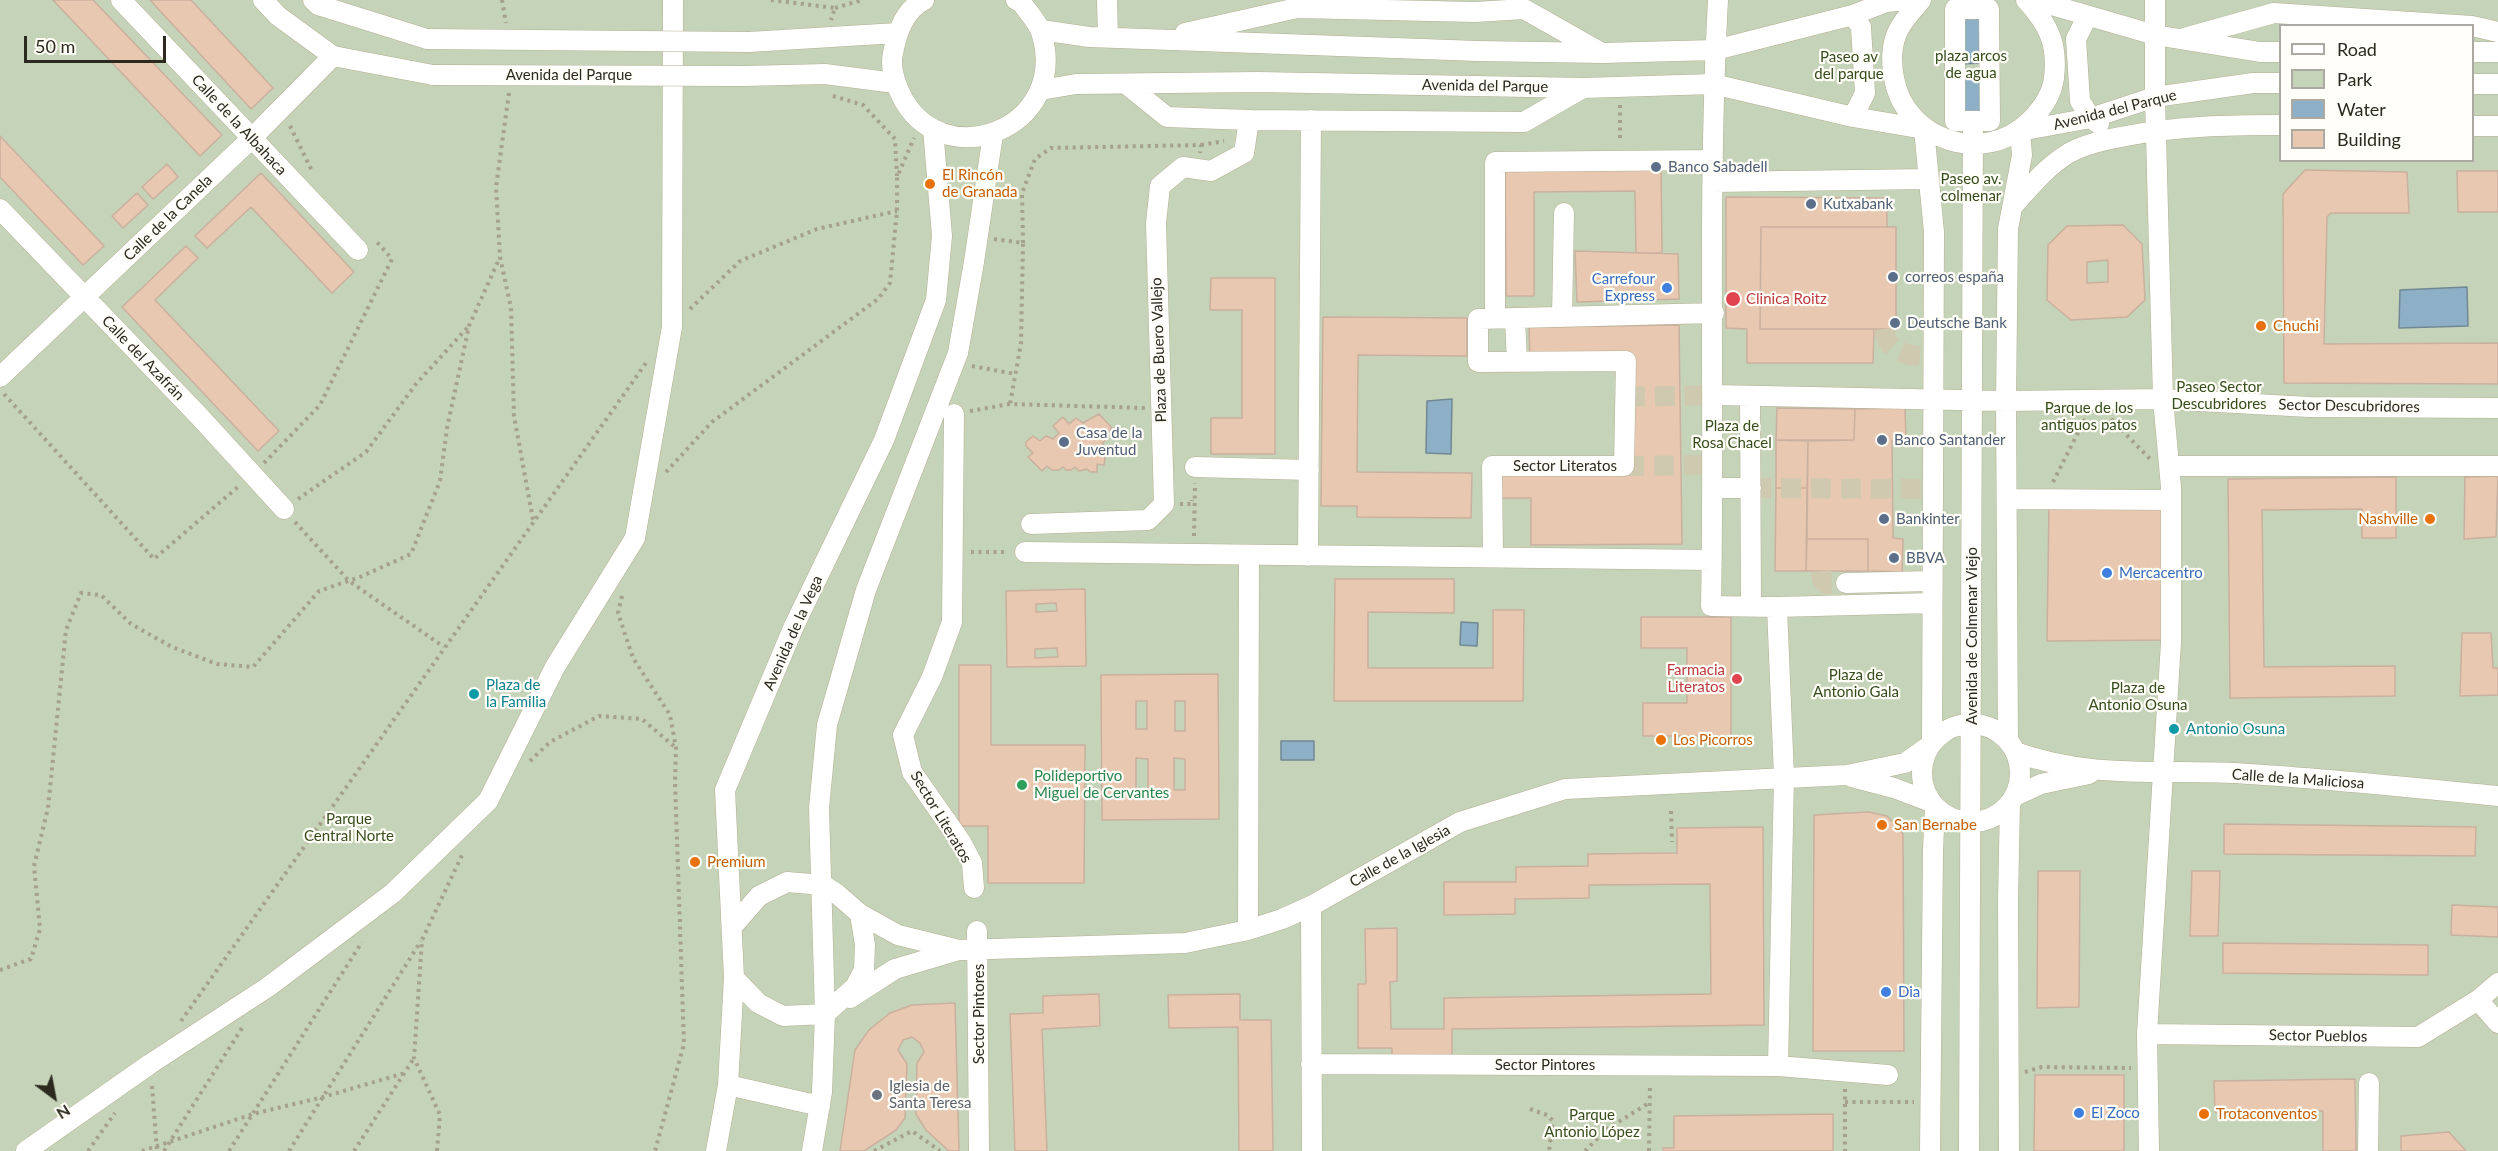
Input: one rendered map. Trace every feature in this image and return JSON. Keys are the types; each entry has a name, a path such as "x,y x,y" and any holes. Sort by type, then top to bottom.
{"street":[{"name":"Calle de la Albahaca","path":"121,0 252,138 363,242"},
{"name":"Avenida del Parque","path":"263,0 278,16 333,56 433,75 825,74 895,83"},
{"path":"313,0 318,5 427,39 749,42 897,33"},
{"path":"26,1151 150,1064 268,987 393,892 488,801 549,663 635,538 672,327 673,0"},
{"path":"1107,0 1108,38"},
{"path":"1718,0 1713,84 1714,395 1711,606 1777,607 1932,603"},
{"path":"1041,30 1108,38 1478,51 1602,53 1715,50 1854,15 1886,2 1905,0"},
{"path":"1921,0 1898,30 1891,63 1896,92 1908,114 1924,129 1947,141 1973,145 1998,141 2020,131 2042,109 2053,86 2056,58 2050,31 2026,0"},
{"path":"2034,0 2155,35 2260,52 2279,52"},
{"path":"2149,1151 2147,1034 2171,642 2170,482 2163,399 2155,97 2156,0"},
{"path":"920,1 906,17 897,33 892,58 895,83 905,104 927,125 963,138 993,134 1013,124 1029,109 1041,90 1047,60 1041,30 1019,1"},
{"path":"1975,4 1989,9 1990,121 1973,121 1955,121 1955,9 1975,4"},
{"path":"1156,39 1297,8 1475,6 1524,9 1602,53"},
{"path":"2181,39 2274,13 2442,24"},
{"path":"1853,117 1865,93 1861,27 1854,15"},
{"path":"2087,16 2076,39 2079,101 2091,118 2118,138"},
{"path":"2474,26 2498,32"},
{"path":"2474,52 2498,52"},
{"name":"Calle de la Canela","path":"0,377 252,138 333,56"},
{"name":"Avenida del Parque","path":"1041,90 1076,84 1258,82 1584,88 1713,84 1853,117 1924,129"},
{"name":"Avenida del Parque","path":"2020,131 2091,118 2155,97 2253,82 2279,83"},
{"path":"1126,84 1167,117 1249,120 1524,122 1584,88"},
{"path":"2474,84 2498,84"},
{"name":"Plaza de Buero Vallejo","path":"1031,524 1148,520 1164,504 1156,223 1160,186 1183,167 1211,171 1244,153 1249,120"},
{"path":"1308,556 1311,120"},
{"name":"Avenida de Colmenar Viejo","path":"1969,1151 1973,121"},
{"path":"2011,208 2039,176 2069,153 2099,140 2210,124 2279,125"},
{"name":"Avenida de la Vega","path":"716,1151 728,1085 734,978 725,790 794,626 884,440 936,300 942,236 927,125"},
{"path":"2474,126 2498,126"},
{"path":"1924,129 1934,232 1932,744 1924,758 1922,773 1924,788 1933,805 1930,1151"},
{"path":"2009,1151 2012,799 2019,781 2020,766 2011,747 2006,401 2008,229 2022,155 2020,131"},
{"path":"812,1151 820,1106 825,1014 819,808 827,725 866,590 958,353 993,134"},
{"path":"1713,160 1495,162 1496,318 1714,313"},
{"path":"1713,182 1929,179"},
{"name":"Calle del Azafrán","path":"0,209 284,508"},
{"path":"1562,317 1563,213"},
{"name":"Sector Literatos","path":"1492,557 1492,466 1624,466 1626,361 1478,362 1478,319 1496,318"},
{"path":"1515,318 1517,362"},
{"path":"1714,395 1972,400"},
{"path":"1750,396 1751,606"},
{"name":"Sector Descubridores","path":"1972,400 2163,399 2309,407 2498,408"},
{"name":"Sector Literatos","path":"954,414 952,622 932,677 903,735 912,772 972,863 974,888"},
{"path":"2007,499 2044,499 2170,482 2498,466"},
{"path":"1195,467 1309,470"},
{"path":"1713,488 1751,488"},
{"path":"1025,552 1712,560"},
{"path":"1248,930 1250,555"},
{"path":"1846,583 1932,581"},
{"path":"1777,607 1784,777 1778,1066"},
{"name":"Calle de la Iglesia","path":"825,1014 895,969 959,950 978,940 1185,943 1248,930 1311,906 1460,822 1543,794 1565,789 1847,775 1905,763 1950,730 1971,724"},
{"name":"Calle de la Maliciosa","path":"1971,724 1985,726 1997,732 2011,747 2038,760 2098,772 2247,773 2498,796"},
{"name":"Calle de la Maliciosa","path":"1971,823 1986,820 1999,813 2012,799 2041,784 2098,772"},
{"name":"Calle de la Iglesia","path":"1847,775 1894,788 1933,805 1946,816 1971,823"},
{"path":"732,927 759,896 787,882 823,885"},
{"name":"Calle de la Iglesia","path":"823,885 860,914 898,935 959,950"},
{"path":"1311,906 1312,1151"},
{"path":"734,978 758,1003 783,1016 825,1014 855,987 864,970 865,945 860,914"},
{"name":"Sector Pintores","path":"978,940 979,1151"},
{"name":"Sector Pueblos","path":"2147,1034 2418,1037 2478,1000 2498,983"},
{"path":"2478,1000 2498,1023"},
{"name":"Sector Pintores","path":"1311,1064 1778,1066 1888,1075"},
{"path":"2368,1151 2369,1083"},
{"path":"728,1085 820,1106"}],"path":[{"path":"502,0 507,24"},
{"path":"835,8 862,0"},
{"path":"1620,87 1620,161"},
{"path":"509,91 496,187 500,256 511,308 514,416 533,521"},
{"path":"281,109 314,175"},
{"path":"661,477 711,422 878,299 890,282 897,211 897,177 927,125"},
{"path":"1010,404 1021,343 1022,193 1035,159 1051,148 1201,145 1198,170"},
{"path":"672,327 740,261 817,229 897,211"},
{"path":"978,237 1023,243"},
{"path":"0,389 154,559 253,474 320,405 392,258 363,242"},
{"path":"0,970 31,959 40,929 34,866 48,808 66,630 81,593 101,595 131,624 172,646 217,664 254,667 319,591 349,581 411,554 441,481 447,428 469,326 500,256"},
{"path":"444,647 349,581 284,508 366,452 416,384 469,326"},
{"path":"176,1028 651,356"},
{"path":"954,362 1015,374"},
{"path":"2044,499 2094,400 2170,482"},
{"path":"954,414 1010,404 1131,409"},
{"path":"1193,554 1195,467"},
{"path":"952,552 1025,552"},
{"path":"623,592 618,613 633,658 670,715 676,748 675,782 684,1044 655,1151"},
{"path":"527,764 550,742 599,716 642,719 676,748"},
{"path":"1671,811 1672,842"},
{"path":"288,1151 422,940 468,844"},
{"path":"229,1151 368,933"},
{"path":"422,940 414,1058 440,1115 437,1151"},
{"path":"164,1151 243,1026"},
{"path":"354,1151 414,1058"},
{"path":"150,1064 157,1149"},
{"path":"1649,1151 1650,1065"},
{"path":"2009,1078 2042,1067 2147,1068"},
{"path":"1845,1071 1845,1151"},
{"path":"142,1151 157,1149 170,1142 253,1114 323,1097 405,1072"},
{"path":"1845,1102 1930,1102"},
{"path":"1585,1151 1607,1130 1650,1103"},
{"path":"1530,1109 1547,1115 1553,1121 1550,1151"},
{"path":"88,1151 116,1112"},
{"path":"874,1151 912,1131 940,1151"}],"green space":[{"path":"0,0 2498,0 2498,1151 0,1151"}],"water":[{"path":"1982,14 1984,63 1960,64 1959,16"},
{"path":"1983,77 1982,115 1959,115 1960,78"},
{"path":"2467,287 2468,326 2399,328 2400,290"},
{"path":"1452,399 1451,454 1426,453 1427,401"},
{"path":"1461,622 1478,623 1477,646 1460,645"},
{"path":"1281,741 1314,741 1314,760 1281,760"}],"building":[{"path":"53,0 93,0 222,135 200,156"},
{"path":"150,0 191,0 273,88 251,109"},
{"path":"0,136 104,246 83,265 0,177"},
{"path":"1661,161 1662,253 1636,253 1635,191 1534,192 1534,296 1506,296 1505,163"},
{"path":"167,164 178,177 153,199 142,187"},
{"path":"2305,170 2407,172 2409,213 2331,213 2327,217 2324,344 2498,343 2498,384 2284,383 2283,194"},
{"path":"2457,171 2498,171 2498,212 2458,212"},
{"path":"261,173 354,272 332,293 251,207 207,248 195,236"},
{"path":"137,193 148,205 123,228 112,216"},
{"path":"1726,197 1887,198 1887,227 1761,227 1760,329 1874,329 1873,363 1747,363 1747,329 1726,328"},
{"path":"2123,225 2142,244 2145,300 2127,317 2071,320 2047,300 2048,245 2067,226","holes":["2108,260 2108,282 2087,283 2087,262"]},
{"path":"1761,227 1896,227 1896,329 1760,329"},
{"path":"186,246 198,258 155,300 279,431 258,451 122,307"},
{"path":"1575,251 1678,254 1679,299 1577,302"},
{"path":"1211,278 1275,278 1275,454 1211,454 1211,418 1242,418 1242,310 1210,310"},
{"path":"1323,317 1467,318 1467,356 1358,355 1357,472 1472,473 1471,518 1357,517 1357,506 1321,506"},
{"path":"1679,325 1682,544 1531,545 1531,498 1501,498 1500,470 1628,471 1629,357 1530,358 1529,327"},
{"path":"1777,408 1855,409 1854,440 1776,440"},
{"path":"1905,408 1906,441 1892,441 1893,538 1903,539 1902,572 1868,571 1868,539 1807,539 1808,441 1854,440 1855,409"},
{"name":"Casa de la Juventud","path":"1099,414 1112,428 1106,433 1106,440 1102,443 1105,447 1104,465 1097,464 1097,472 1090,472 1087,469 1079,471 1075,467 1071,470 1063,467 1059,470 1052,470 1047,466 1042,471 1028,457 1033,453 1026,446 1026,442 1033,436 1040,441 1046,436 1053,439 1059,433 1053,426 1063,417 1069,424 1076,418 1083,423"},
{"path":"1776,440 1808,441 1807,488 1776,488"},
{"path":"2498,476 2496,537 2464,539 2465,477"},
{"path":"2396,477 2396,538 2362,538 2362,509 2262,510 2264,667 2395,666 2395,696 2230,698 2228,479"},
{"path":"1776,488 1807,488 1806,571 1775,571"},
{"name":"Mercacentro","path":"2049,505 2167,505 2167,640 2047,641"},
{"path":"1807,539 1868,539 1868,571 1806,571"},
{"path":"1335,579 1454,579 1454,613 1368,612 1368,668 1493,668 1493,610 1524,610 1523,701 1334,701"},
{"path":"1085,589 1086,666 1007,667 1006,591","holes":["1056,603 1057,611 1036,612 1036,604","1057,648 1058,657 1035,658 1035,649"]},
{"path":"1641,617 1731,617 1731,736 1643,736 1643,703 1687,703 1687,648 1641,648"},
{"path":"2462,633 2491,633 2493,668 2498,668 2498,695 2460,696"},
{"name":"Polideportivo Miguel de Cervantes","path":"959,665 991,665 991,745 1085,745 1084,883 988,883 988,826 959,826"},
{"path":"1218,674 1219,819 1102,820 1101,675","holes":["1136,701 1147,701 1147,729 1136,729","1175,701 1185,701 1185,731 1175,731","1136,758 1148,759 1148,791 1136,791","1174,758 1185,759 1185,790 1174,790"]},
{"path":"1869,812 1887,816 1903,834 1904,1051 1813,1051 1814,815"},
{"path":"2224,824 2476,827 2475,856 2224,854"},
{"path":"1763,827 1764,1025 1452,1029 1452,1062 1392,1063 1392,1048 1358,1048 1358,984 1366,984 1365,929 1397,928 1397,981 1390,982 1391,1029 1444,1029 1444,998 1711,994 1710,884 1589,885 1589,898 1515,899 1515,914 1444,915 1444,882 1516,882 1516,867 1588,866 1588,854 1677,853 1677,828"},
{"path":"2038,871 2080,871 2079,1007 2037,1008"},
{"path":"2192,871 2220,871 2218,936 2190,936"},
{"path":"2452,905 2498,907 2498,937 2451,935"},
{"path":"2223,943 2428,945 2428,975 2223,973"},
{"path":"1099,994 1100,1026 1042,1029 1047,1151 1015,1151 1010,1014 1043,1013 1043,996"},
{"path":"1240,994 1240,1020 1271,1020 1273,1151 1239,1151 1238,1027 1169,1028 1168,995"},
{"name":"Iglesia de Santa Teresa","path":"955,1003 959,1151 949,1151 926,1130 916,1114 917,1063 924,1052 920,1043 912,1037 903,1040 898,1050 907,1064 905,1118 896,1130 864,1151 840,1151 855,1050 869,1030 890,1013 912,1005"},
{"name":"El Zoco","path":"2035,1075 2124,1075 2124,1151 2034,1151"},
{"path":"2355,1079 2356,1151 2323,1151 2323,1111 2215,1112 2214,1081"},
{"path":"1833,1114 1833,1151 1663,1151 1663,1148 1674,1148 1674,1116"},
{"path":"2449,1132 2466,1151 2401,1151 2401,1136"}],"tunnel":[{"path":"1884,329 1886,338 1895,349 1909,355 1933,358"},
{"path":"1625,397 1714,395"},
{"path":"1624,466 1713,465"},
{"path":"1751,488 1932,489"},
{"path":"1821,571 1822,580 1827,584 1846,583"}],"place":[{"name":"Banco Sabadell","path":"1656,167"},
{"name":"El Rincón de Granada","path":"930,184"},
{"name":"Kutxabank","path":"1811,204"},
{"name":"correos españa","path":"1893,277"},
{"name":"Carrefour Express","path":"1667,288"},
{"name":"Clinica Roitz","path":"1733,299"},
{"name":"Deutsche Bank","path":"1895,323"},
{"name":"Chuchi","path":"2261,326"},
{"name":"Banco Santander","path":"1882,440"},
{"name":"Casa de la Juventud","path":"1064,442"},
{"name":"Bankinter","path":"1884,519"},
{"name":"Nashville","path":"2430,519"},
{"name":"BBVA","path":"1894,558"},
{"name":"Mercacentro","path":"2107,573"},
{"name":"Farmacia Literatos","path":"1737,679"},
{"name":"Plaza de la Familia","path":"474,694"},
{"name":"Antonio Osuna","path":"2174,729"},
{"name":"Los Picorros","path":"1661,740"},
{"name":"Polideportivo Miguel de Cervantes","path":"1022,785"},
{"name":"San Bernabe","path":"1882,825"},
{"name":"Premium","path":"695,862"},
{"name":"Dia","path":"1886,992"},
{"name":"Iglesia de Santa Teresa","path":"877,1095"},
{"name":"El Zoco","path":"2079,1113"},
{"name":"Trotaconventos","path":"2204,1114"}],"park label":[{"name":"plaza arcos de agua","path":"1971,64"},
{"name":"Paseo av del parque","path":"1849,66"},
{"name":"Paseo av. colmenar","path":"1971,188"},
{"name":"Paseo Sector Descubridores","path":"2219,396"},
{"name":"Parque de los antiguos patos","path":"2089,416"},
{"name":"Plaza de Rosa Chacel","path":"1732,434"},
{"name":"Plaza de Antonio Gala","path":"1856,684"},
{"name":"Plaza de Antonio Osuna","path":"2138,696"},
{"name":"Parque Central Norte","path":"349,828"},
{"name":"Parque Antonio López","path":"1592,1124"}]}
